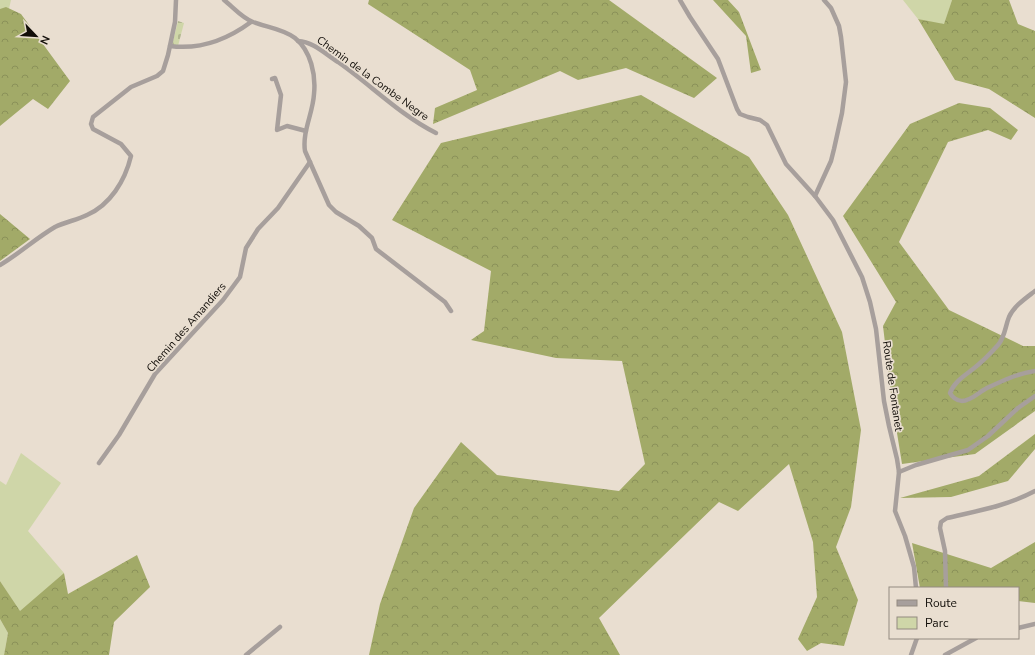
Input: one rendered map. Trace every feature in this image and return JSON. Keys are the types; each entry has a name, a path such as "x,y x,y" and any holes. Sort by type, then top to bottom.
{"street":[{"path":"0,265 57,226 86,216 98,209 119,187 128,168 131,156 121,144 93,129 91,124 93,117 131,87 160,74 166,66 175,22 176,0"},
{"path":"224,0 251,22 273,28 295,38 309,58 314,76 314,95 303,141 305,151 329,205 336,212 359,226 372,238 376,249 445,302 452,311"},
{"name":"Route de Fontanet","path":"680,0 718,59 740,114 765,122 786,164 815,196 833,220 862,277 870,302 876,329 884,401 899,472 895,511 905,536 914,567 916,587"},
{"path":"815,196 831,161 842,113 846,82 839,26 831,8 824,0"},
{"path":"170,46 206,44 223,38 251,22"},
{"name":"Chemin de la Combe Negre","path":"298,41 312,44 357,76 422,126 436,133"},
{"path":"272,78 275,78 281,95 276,130 287,126 306,130"},
{"name":"Chemin des Amandiers","path":"99,463 119,435 155,374 223,300 240,277 246,248 258,229 278,208 310,162"},
{"path":"1035,291 1015,308 1009,317 1004,336 999,344 985,358 957,381 952,387 950,393 952,397 963,401 969,399 986,388 1035,371"},
{"path":"899,472 916,465 968,450 988,436 1018,408 1035,396"},
{"path":"946,587 945,551 940,528 941,522 946,518 999,506 1024,497 1035,491"},
{"path":"1019,628 1035,624"},
{"path":"246,655 280,627"},
{"path":"911,655 917,639"},
{"path":"945,655 974,639"}],"green space":[{"path":"0,0 11,0 4,31 0,32"},
{"path":"369,0 609,0 717,78 694,98 626,68 578,80 560,71 433,124 435,108 477,90 470,70 368,4"},
{"path":"713,0 728,0 739,12 761,70 751,73 746,36"},
{"path":"903,0 952,0 944,25 918,19"},
{"path":"952,0 1009,0 1018,24 1035,31 1035,118 989,89 955,80 918,19 944,24"},
{"path":"6,7 21,14 70,81 48,109 33,99 0,126 0,9"},
{"path":"178,21 184,23 178,46 172,45"},
{"path":"641,95 749,157 788,215 842,332 861,430 851,507 836,547 858,600 844,646 821,643 807,651 798,639 817,597 813,542 789,464 738,511 719,502 599,618 620,655 369,655 380,604 414,508 461,442 497,475 619,491 645,464 622,361 556,358 471,340 484,331 491,271 392,220 441,143"},
{"path":"959,103 990,108 1018,130 1011,140 988,130 948,142 899,242 949,310 1023,346 1035,346 1035,411 975,454 902,464 892,402 883,326 896,302 843,216 910,124"},
{"path":"0,214 30,239 0,261"},
{"path":"1035,434 1035,449 1008,481 951,497 900,498 979,476"},
{"path":"21,453 61,483 28,531 64,573 20,612 0,581 0,481 6,485"},
{"path":"1035,542 1035,603 1019,601 1019,587 920,587 912,543 991,568"},
{"path":"137,555 150,587 114,622 109,655 4,655 8,633 0,619 0,581 20,611 64,573 68,594"},
{"path":"0,619 8,633 4,655 0,655"}]}
